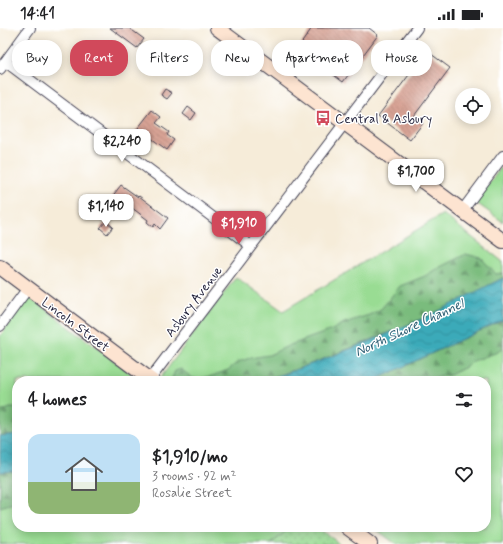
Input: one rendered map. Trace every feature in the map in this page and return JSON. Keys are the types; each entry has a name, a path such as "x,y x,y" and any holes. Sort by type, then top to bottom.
{"main road":[{"path":"218,28 344,124 503,241"},
{"name":"Lincoln Street","path":"0,267 146,376"},
{"path":"354,532 370,544"}],"street":[{"path":"30,28 3,66 251,246"},
{"name":"Asbury Avenue","path":"154,376 417,28"},
{"path":"462,211 503,156"},
{"path":"0,326 28,288"}],"green space":[{"path":"503,165 503,222 475,202"},
{"path":"443,214 503,262 503,544 396,544 380,532 491,532 491,376 162,376 236,277 283,311"},
{"path":"466,254 481,258 496,274 503,273 503,278 410,324 278,376 212,376 228,370 238,362 250,358 269,355 290,345 332,330 344,323 369,315 381,309 400,286 425,276"},
{"path":"32,299 134,376 12,376 12,532 285,532 271,544 0,544 0,336 26,300"},
{"path":"503,320 503,348 498,352 473,361 466,367 450,375 384,376"},
{"path":"181,369 190,376 173,376 175,371"},
{"path":"12,408 12,435 0,436 0,412"},
{"path":"12,471 12,503 0,507 0,472"},
{"path":"285,532 324,532 340,544 271,544"}],"water":[{"name":"North Shore Channel","path":"503,278 503,320 384,376 278,376 374,339 445,308"},
{"path":"12,435 12,471 0,472 0,436"}],"building":[{"path":"110,28 129,28 144,39 136,40 136,47"},
{"path":"312,28 369,28 378,35 374,40 371,40 371,44 363,55 363,40 304,40"},
{"path":"432,55 450,68 414,116 423,123 410,140 378,116 408,76 432,76"},
{"path":"335,76 347,76 343,82"},
{"path":"165,89 172,93 167,99 161,95"},
{"path":"188,107 196,113 191,120 183,114"},
{"path":"152,110 161,117 156,123 169,132 167,135 174,140 167,150 147,135 144,138 135,132"},
{"path":"121,185 138,197 139,196 168,218 160,229 155,224 153,227 147,222 148,220 123,201 118,209 108,202"},
{"path":"106,221 113,227 107,234 100,228"}],"place":[{"name":"Central & Asbury","path":"323,118"}]}
